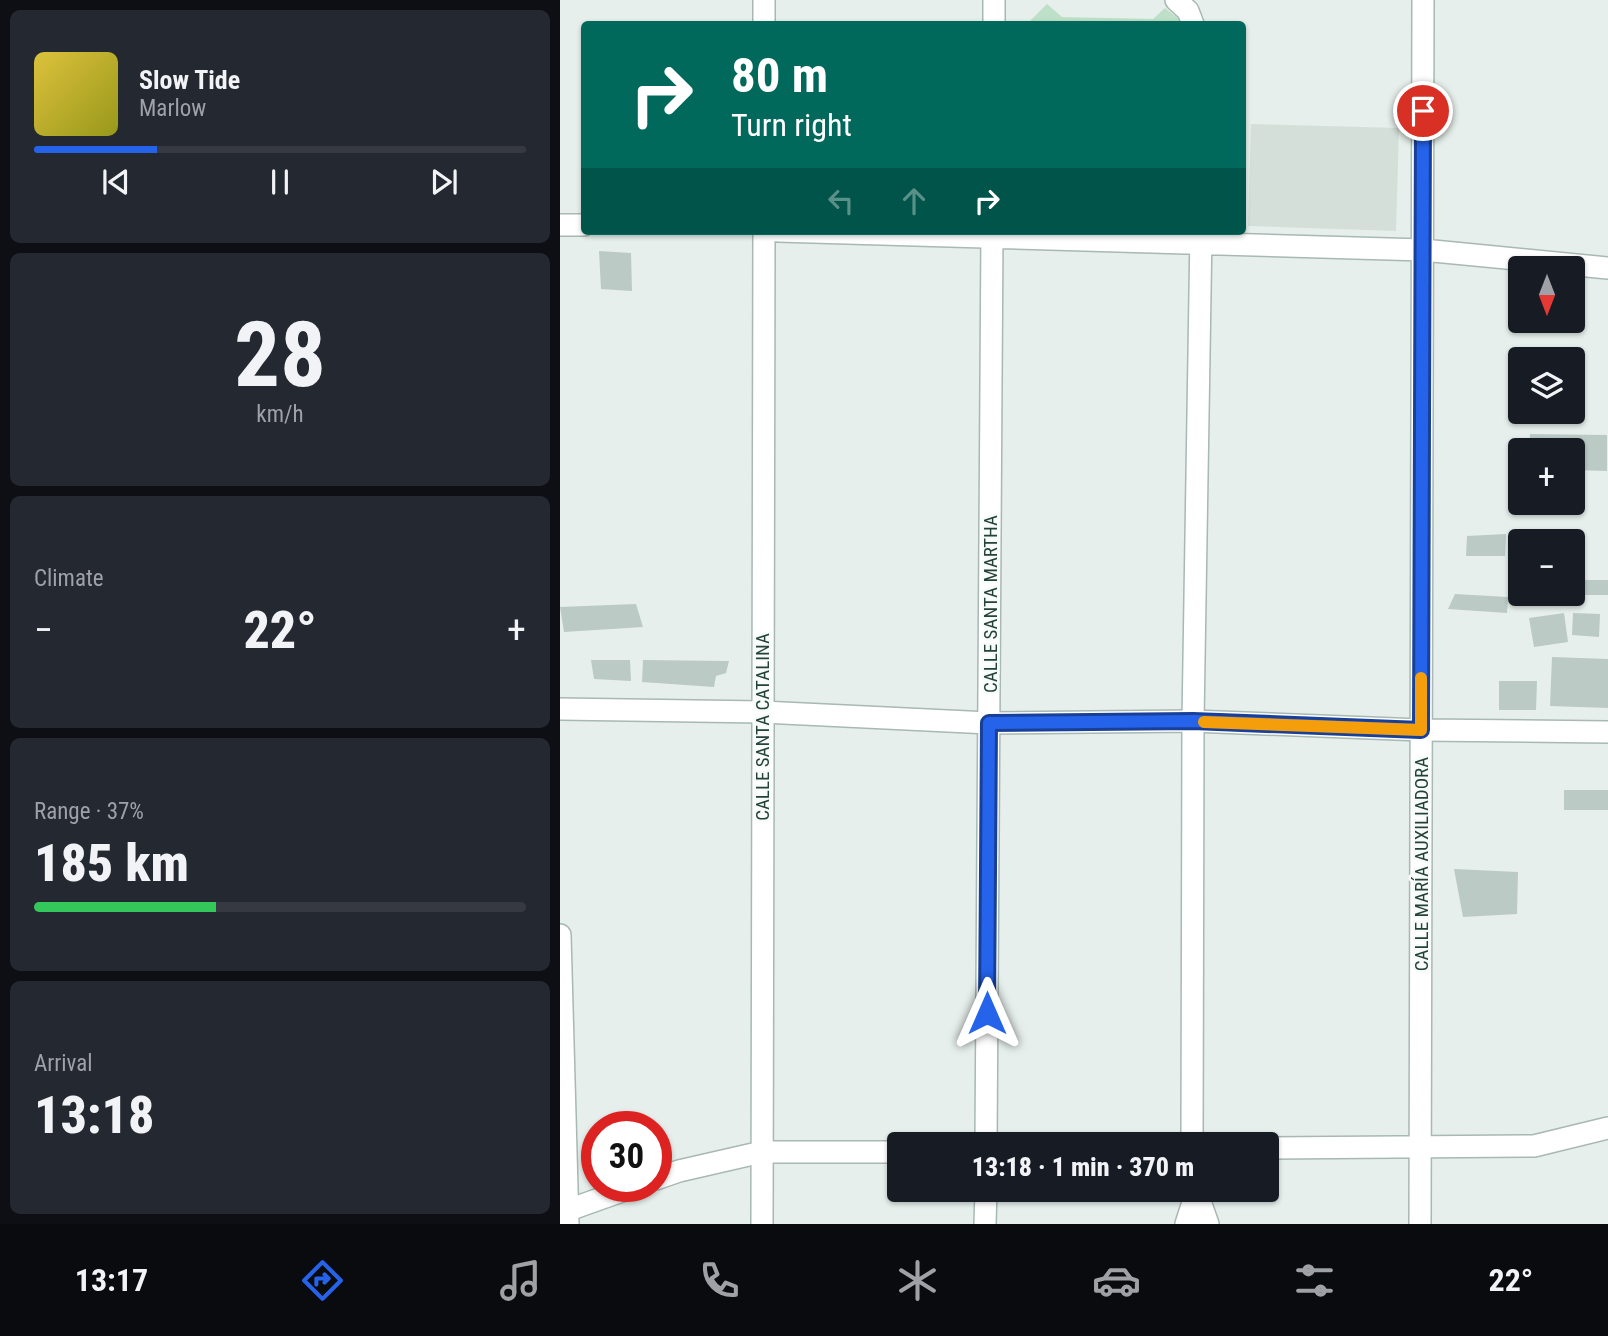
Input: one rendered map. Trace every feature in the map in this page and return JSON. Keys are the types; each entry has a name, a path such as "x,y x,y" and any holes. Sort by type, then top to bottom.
{"street":[{"path":"764,0 764,21"},
{"path":"994,0 994,21"},
{"path":"1176,0 1188,11 1192,21"},
{"name":"CALLE MARÍA AUXILIADORA","path":"1420,1224 1423,0"},
{"path":"560,225 581,225"},
{"name":"CALLE SANTA CATALINA","path":"762,1224 764,235"},
{"name":"CALLE SANTA MARTHA","path":"986,1132 992,235"},
{"path":"1062,235 1201,237 1423,250 1608,268"},
{"path":"1192,1132 1193,721 1201,237"},
{"path":"560,709 762,712 989,723 1193,721 1421,730 1608,732"},
{"path":"560,935 565,1216 598,1202"},
{"path":"1279,1148 1534,1146 1608,1128"},
{"path":"672,1173 762,1152 887,1152"},
{"path":"985,1224 986,1202"},
{"path":"1186,1224 1193,1202"},
{"path":"1200,1202 1208,1224"}],"shaded area":[{"path":"1251,124 1399,128 1396,231 1248,226"}],"green space":[{"path":"1047,4 1062,17 1153,19 1165,8 1181,21 1030,21"}],"building":[{"path":"599,251 631,253 632,291 601,289"},
{"path":"1530,434 1607,435 1607,471 1585,470 1585,438 1530,438"},
{"path":"1506,534 1505,556 1466,556 1467,536"},
{"path":"1585,580 1608,580 1608,595 1585,595"},
{"path":"1455,594 1508,597 1507,613 1448,609"},
{"path":"636,604 643,627 564,632 560,607"},
{"path":"1564,613 1568,642 1534,647 1529,618"},
{"path":"1573,613 1600,614 1599,637 1572,635"},
{"path":"1552,657 1608,659 1608,708 1550,706"},
{"path":"591,660 630,660 631,681 594,679"},
{"path":"643,660 729,661 726,673 716,676 714,687 642,682"},
{"path":"1499,681 1537,681 1536,710 1499,710"},
{"path":"1564,790 1608,790 1608,810 1564,810"},
{"path":"1454,869 1518,872 1517,914 1463,917"}],"slow traffic":[{"path":"1204,722 1421,730 1421,678"}],"route":[{"path":"987,1013 989,723 1193,721 1421,730 1423,111"}]}
